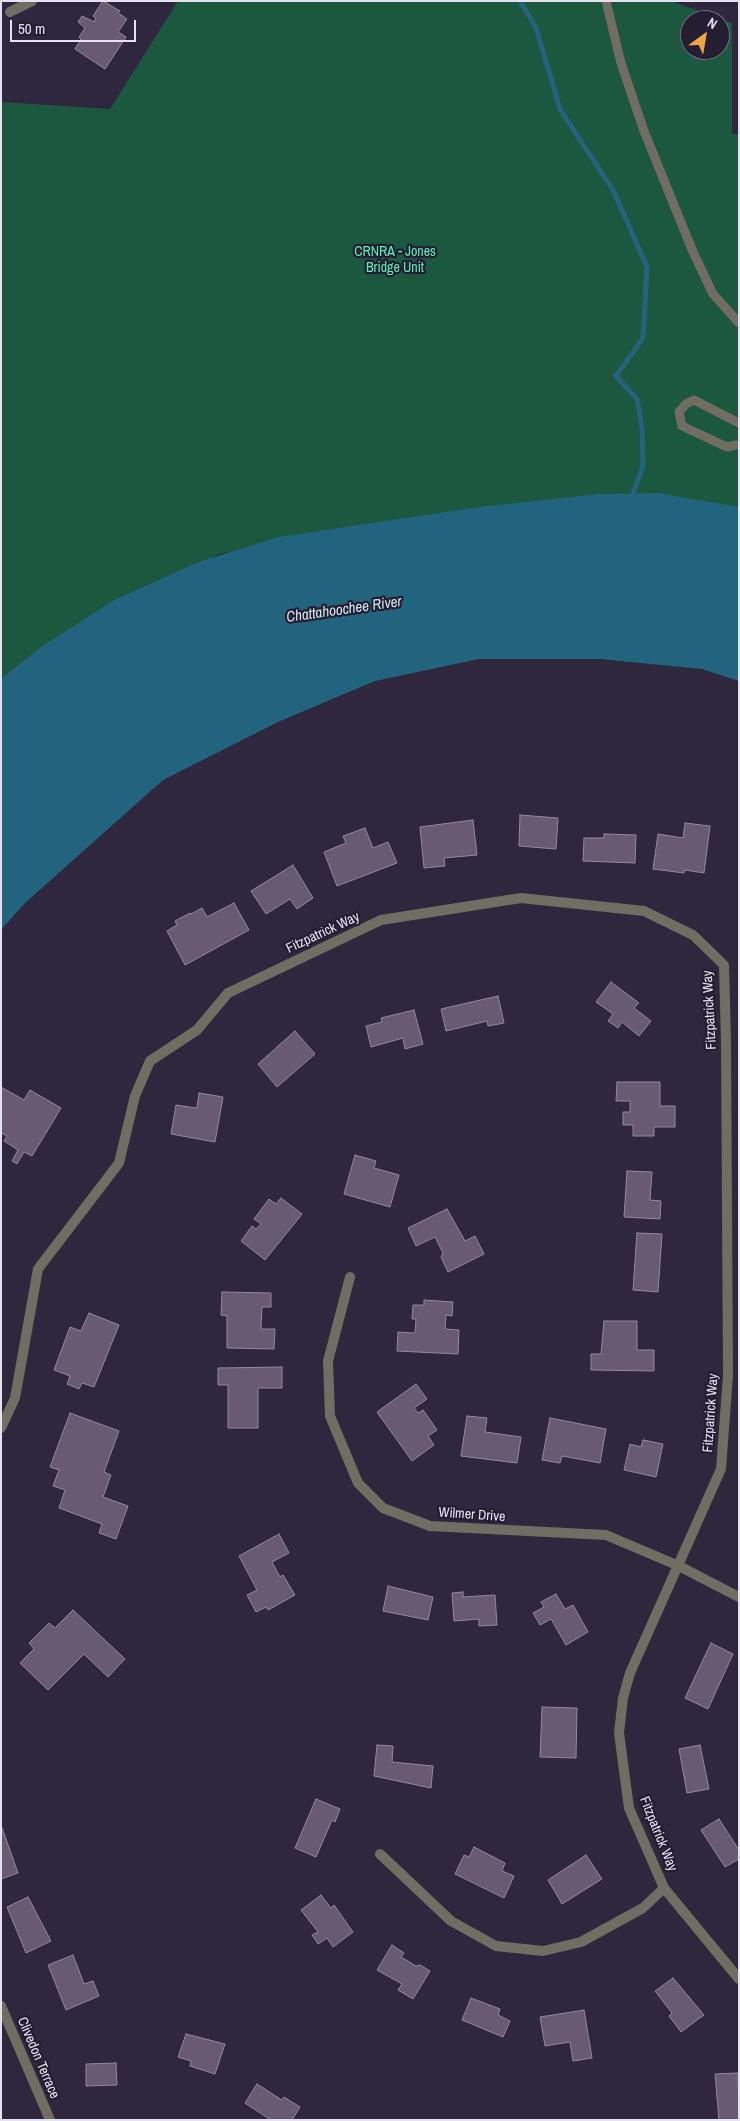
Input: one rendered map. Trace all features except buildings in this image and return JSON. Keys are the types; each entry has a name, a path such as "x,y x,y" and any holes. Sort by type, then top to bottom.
{"street":[{"path":"10,12 32,1"},
{"name":"Fitzpatrick Way","path":"1,1428 15,1398 38,1269 118,1163 135,1096 150,1061 197,1030 228,993 381,920 521,898 644,911 693,935 724,966 728,1375 721,1469 630,1673 623,1698 619,1733 629,1808 664,1888 739,1979"},
{"name":"Wilmer Drive","path":"350,1277 328,1361 330,1416 358,1483 383,1508 430,1526 606,1536 679,1566 739,1597"},
{"path":"380,1854 451,1921 496,1946 543,1951 581,1942 643,1908 664,1888"},
{"name":"Clivedon Terrace","path":"1,2006 50,2120"}],"lane":[{"path":"606,1 621,63 644,131 693,252 712,294 739,323"},
{"path":"736,446 727,447 682,426 679,412 686,404 694,400 739,423"}],"green space":[{"name":"CRNRA - Jones Bridge Unit","path":"178,1 671,1 696,10 680,10 680,60 730,60 730,22 732,23 732,133 739,135 739,522 316,535 219,554 84,624 1,694 1,102 110,109"}],"water":[{"name":"Chattahoochee River","path":"658,493 739,507 739,681 702,669 600,659 479,659 375,681 278,722 163,780 24,904 1,930 1,679 41,647 114,600 201,561 279,537 479,507 598,494"}],"waterway":[{"path":"520,1 536,28 560,109 614,192 647,267 643,338 616,376 637,399 642,428 643,466 633,493"}]}
